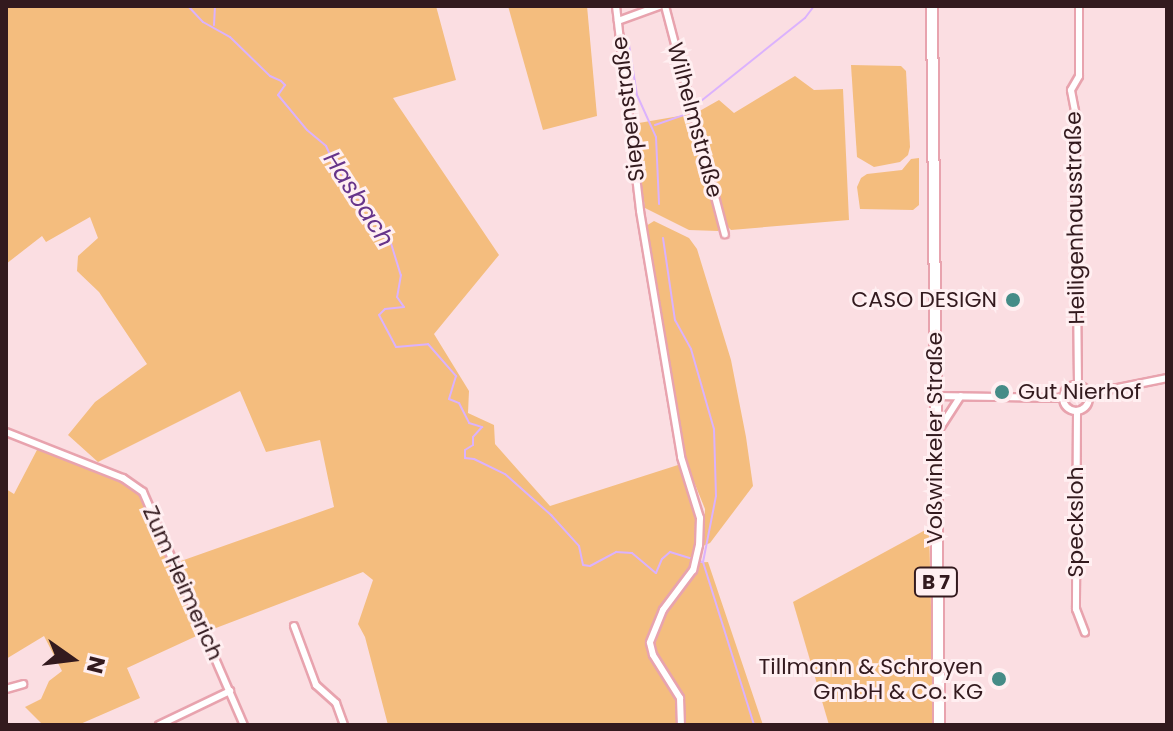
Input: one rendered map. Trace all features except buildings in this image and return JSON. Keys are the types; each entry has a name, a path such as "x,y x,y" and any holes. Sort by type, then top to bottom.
{"main road":[{"name":"Voßwinkeler Straße","path":"932,6 939,725"}],"street":[{"name":"Siepenstraße","path":"616,6 640,211 681,457 699,509 695,564 657,620 651,651 680,698 681,725"},
{"path":"618,21 659,6"},
{"name":"Wilhelmstraße","path":"665,6 725,234"},
{"name":"Heiligenhausstraße","path":"1078,385 1075,111 1071,90 1079,76 1079,6"},
{"path":"1088,394 1167,378"},
{"path":"1078,385 1088,394 1087,405 1077,411 1067,408 1063,398 1067,388 1078,385"},
{"path":"935,396 1063,398"},
{"path":"936,439 946,414 961,396"},
{"name":"Specksloh","path":"1077,411 1076,609 1085,632"},
{"name":"Zum Heimerich","path":"6,432 123,478 143,492 244,725"},
{"path":"294,626 316,685 336,703 344,725"},
{"path":"6,689 23,684"},
{"path":"159,725 230,691"}],"shaded area":[{"path":"6,6 436,6 456,80 393,98 499,255 434,334 469,391 468,413 494,425 495,444 550,506 678,465 697,511 697,547 693,563 708,562 763,725 388,725 365,637 358,624 373,580 363,572 208,631 181,561 334,507 320,440 266,452 240,391 98,462 68,435 95,402 147,364 99,292 77,271 78,256 98,238 90,217 46,242 42,236 6,264"},
{"path":"508,6 587,6 597,116 543,130"},
{"path":"851,65 901,66 906,71 910,147 908,155 900,162 874,167 857,157"},
{"path":"795,76 814,90 843,89 849,220 731,230 727,226 696,113 719,100 734,113"},
{"path":"691,114 718,231 689,230 645,208 633,124"},
{"path":"919,158 919,205 913,210 860,209 857,187 861,178 867,174 902,170 911,159"},
{"path":"654,221 689,238 697,249 731,360 746,437 753,486 710,543 703,546 705,509 686,462 646,226"},
{"path":"38,448 134,488 146,504 203,633 127,668 140,698 78,725 43,725 25,707 41,699 49,681 62,671 44,636 6,659 6,489 14,494"},
{"path":"929,528 934,725 829,725 793,602"}],"waterway":[{"name":"Hasbach","path":"188,6 203,22 230,37 270,76 285,85 278,95 307,130 326,146 333,161 390,240 401,275 397,297 404,307 385,309 379,315 396,347 428,344 456,376 449,399 459,403 469,423 482,427 473,437 473,445 465,450 465,458 474,459 505,474 551,515 579,546 583,565 590,566 616,552 632,553 656,573 662,559 670,552 703,562"},
{"path":"214,25 215,6"},
{"path":"701,101 805,18 814,6"},
{"path":"629,45 637,95 656,137 659,204"},
{"path":"655,125 684,115"},
{"path":"663,238 675,320 691,349 714,429 716,496 703,562 754,725"}],"place":[{"name":"CASO DESIGN","path":"1013,300"},
{"name":"Gut Nierhof","path":"1002,392"},
{"name":"Tillmann & Schroyen GmbH & Co. KG","path":"999,679"}]}
